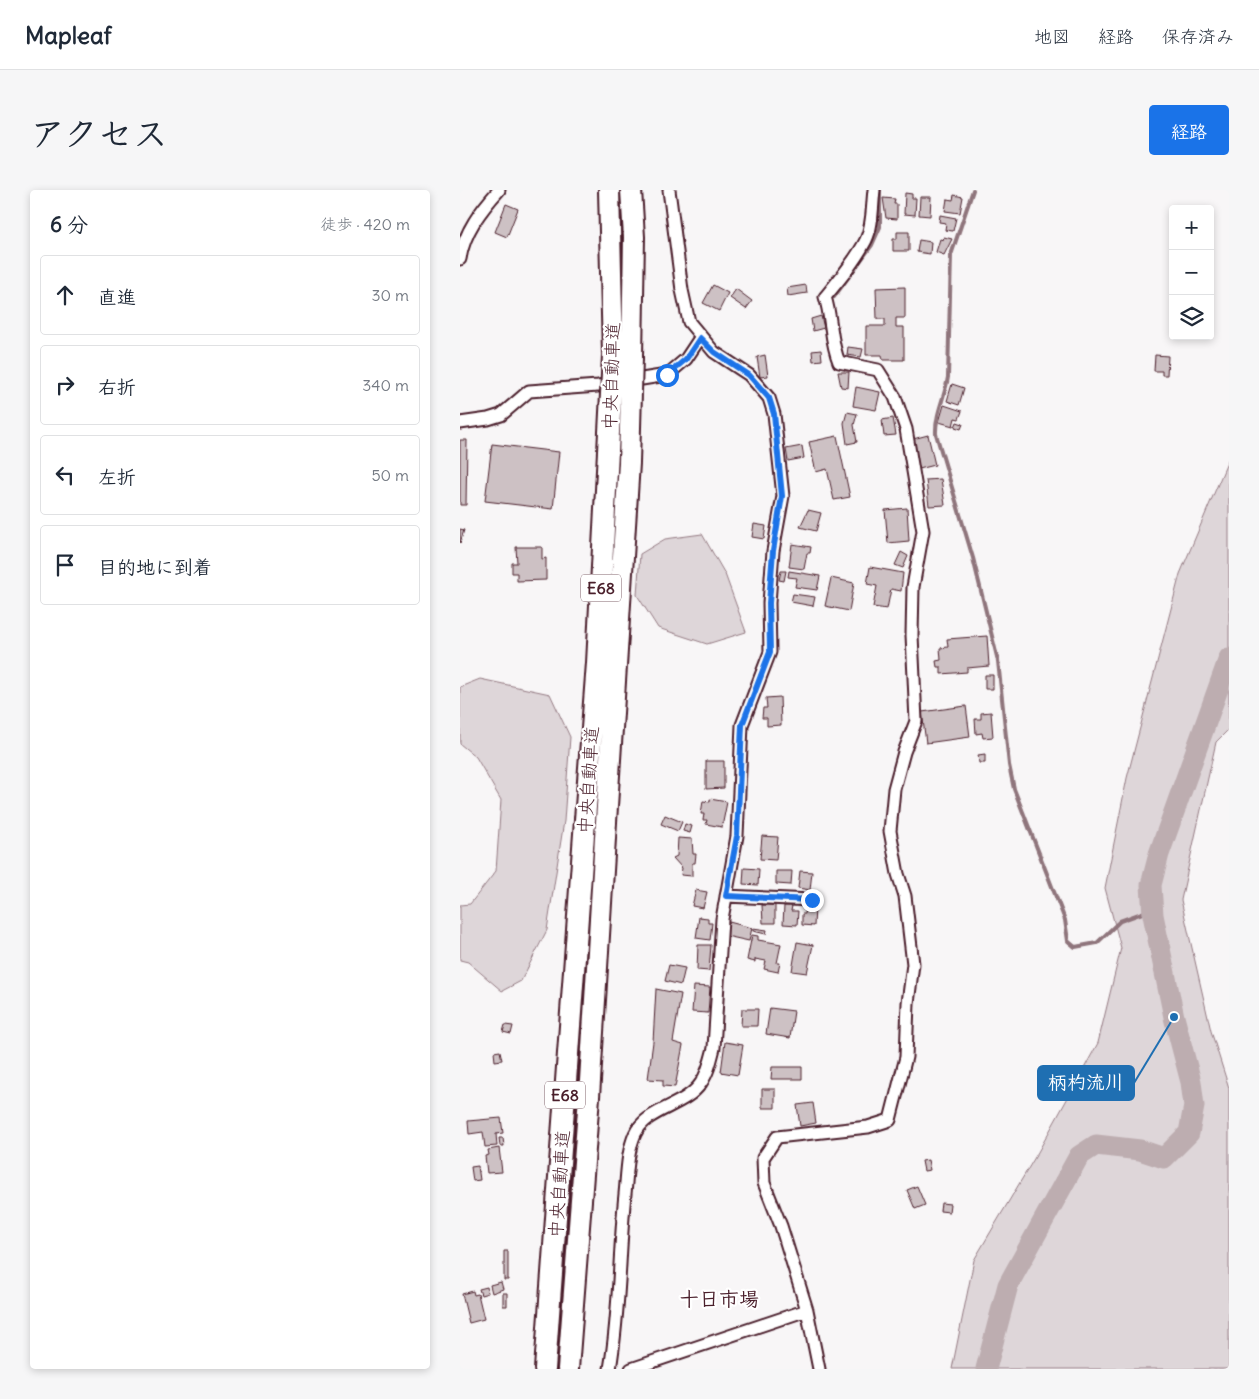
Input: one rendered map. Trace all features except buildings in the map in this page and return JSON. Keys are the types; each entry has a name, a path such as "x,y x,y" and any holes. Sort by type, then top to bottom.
{"highway":[{"name":"中央自動車道","path":"568,1369 590,1097 629,463 610,190"},
{"name":"中央自動車道","path":"545,1369 597,654 634,237 631,190"}],"street":[{"path":"460,259 462,248 471,227 498,190"},
{"path":"610,1369 615,1342 619,1253 631,1151 636,1133 652,1116 689,1095 700,1085 709,1067 714,1048 726,896 737,836 742,725 770,652 769,603 773,551 782,496 774,414 769,398 749,375 714,352 700,338 689,322 670,190"},
{"path":"819,1369 807,1310 781,1226 764,1183 763,1158 777,1137 868,1127 890,1120 906,1057 908,1003 913,964 908,913 890,831 894,789 904,752 916,721 912,635 913,587 923,531 906,429 895,398 878,370 839,362 834,351 830,311 825,297 838,282 866,240 872,215 874,190"},
{"path":"460,423 488,419 501,414 529,391 598,386 667,375 686,359 700,338"},
{"path":"726,896 812,900"},
{"path":"631,1369 807,1310"}],"shaded area":[{"path":"1229,458 1229,729 1216,742 1181,900 1211,1031 1229,1088 1229,1369 952,1369 974,1260 1038,1152 1098,1043 1121,948 1105,888 1127,778 1180,574"},
{"path":"702,534 725,574 746,632 707,644 658,628 637,595 640,554 665,539"},
{"path":"480,679 550,694 570,737 564,821 547,930 521,981 502,991 468,962 460,960 460,905 470,904 496,871 501,800 476,757 460,744 460,687"}],"waterway":[{"path":"834,297 872,245 880,227 880,190"},
{"path":"973,190 951,255 948,377 937,419 936,434 973,558 998,661 1009,765 1014,789 1065,920 1068,941 1075,947 1097,943 1120,921 1153,909"},
{"path":"986,1369 1008,1285 1079,1156 1096,1145 1140,1150 1164,1158 1189,1133 1194,1106 1191,1082 1174,1017 1153,915 1151,885 1159,854 1229,658"}],"place":[{"name":"柄杓流川","path":"1174,1017"}],"district":[{"name":"十日市場","path":"719,1298"}],"route":[{"path":"667,375 686,359 700,338 714,352 749,375 760,385 769,398 774,414 782,496 773,551 769,603 770,652 763,675 750,701 742,725 739,749 737,836 726,896 812,900"}]}
